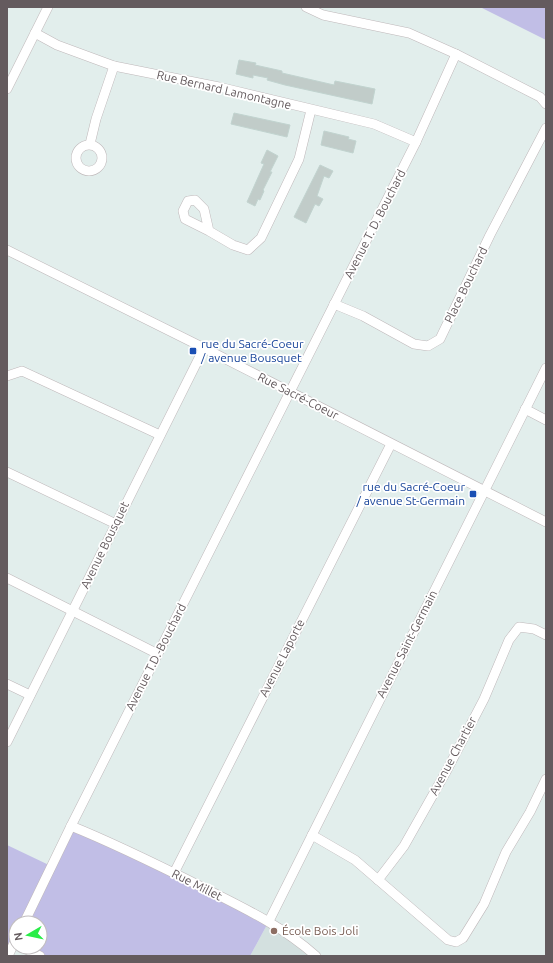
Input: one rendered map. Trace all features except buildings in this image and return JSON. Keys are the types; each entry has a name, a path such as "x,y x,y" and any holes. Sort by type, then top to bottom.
{"street":[{"path":"7,89 48,7"},
{"path":"306,7 323,15 409,33 456,54 540,97 546,104"},
{"name":"Rue Bernard Lamontagne","path":"35,33 57,45 114,66 219,87 374,124 416,142"},
{"name":"Avenue T. D. Bouchard","path":"291,393 416,142 456,54"},
{"path":"90,144 96,119 114,66"},
{"path":"209,231 232,245 248,250 261,238 299,159 311,110"},
{"name":"Place Bouchard","path":"334,304 363,316 414,344 428,346 440,339 490,235 546,128"},
{"name":"Rue Sacré-Coeur","path":"7,250 204,348 546,522"},
{"name":"Avenue Bousquet","path":"7,742 204,348"},
{"name":"Avenue Saint-Germain","path":"269,921 546,368"},
{"path":"7,376 22,371 160,435"},
{"name":"Avenue T.D.-Bouchard","path":"28,915 71,826 291,393"},
{"path":"525,409 546,420"},
{"name":"Avenue Laporte","path":"174,873 391,444"},
{"path":"7,472 116,524"},
{"path":"7,578 158,654"},
{"name":"Avenue Chartier","path":"378,880 404,846 439,784 484,699 509,640 519,627 534,629 546,635"},
{"path":"7,684 30,695"},
{"path":"312,835 355,860 448,940 456,942 463,938 484,904 506,852 530,812 546,779"},
{"name":"Rue Millet","path":"71,826 174,873 269,921 299,941 316,956"}],"shaded area":[{"path":"480,7 546,7 546,40"},
{"path":"71,826 269,921 250,956 40,956 38,955 48,955 48,915 8,915 7,956 7,845 51,866"},
{"name":"École Bois Joli","path":"269,921 316,956 250,956"}],"place":[{"name":"rue du Sacré-Coeur / avenue Bousquet","path":"193,351"},
{"name":"rue du Sacré-Coeur / avenue St-Germain","path":"473,494"},
{"name":"École Bois Joli","path":"274,931"}]}
